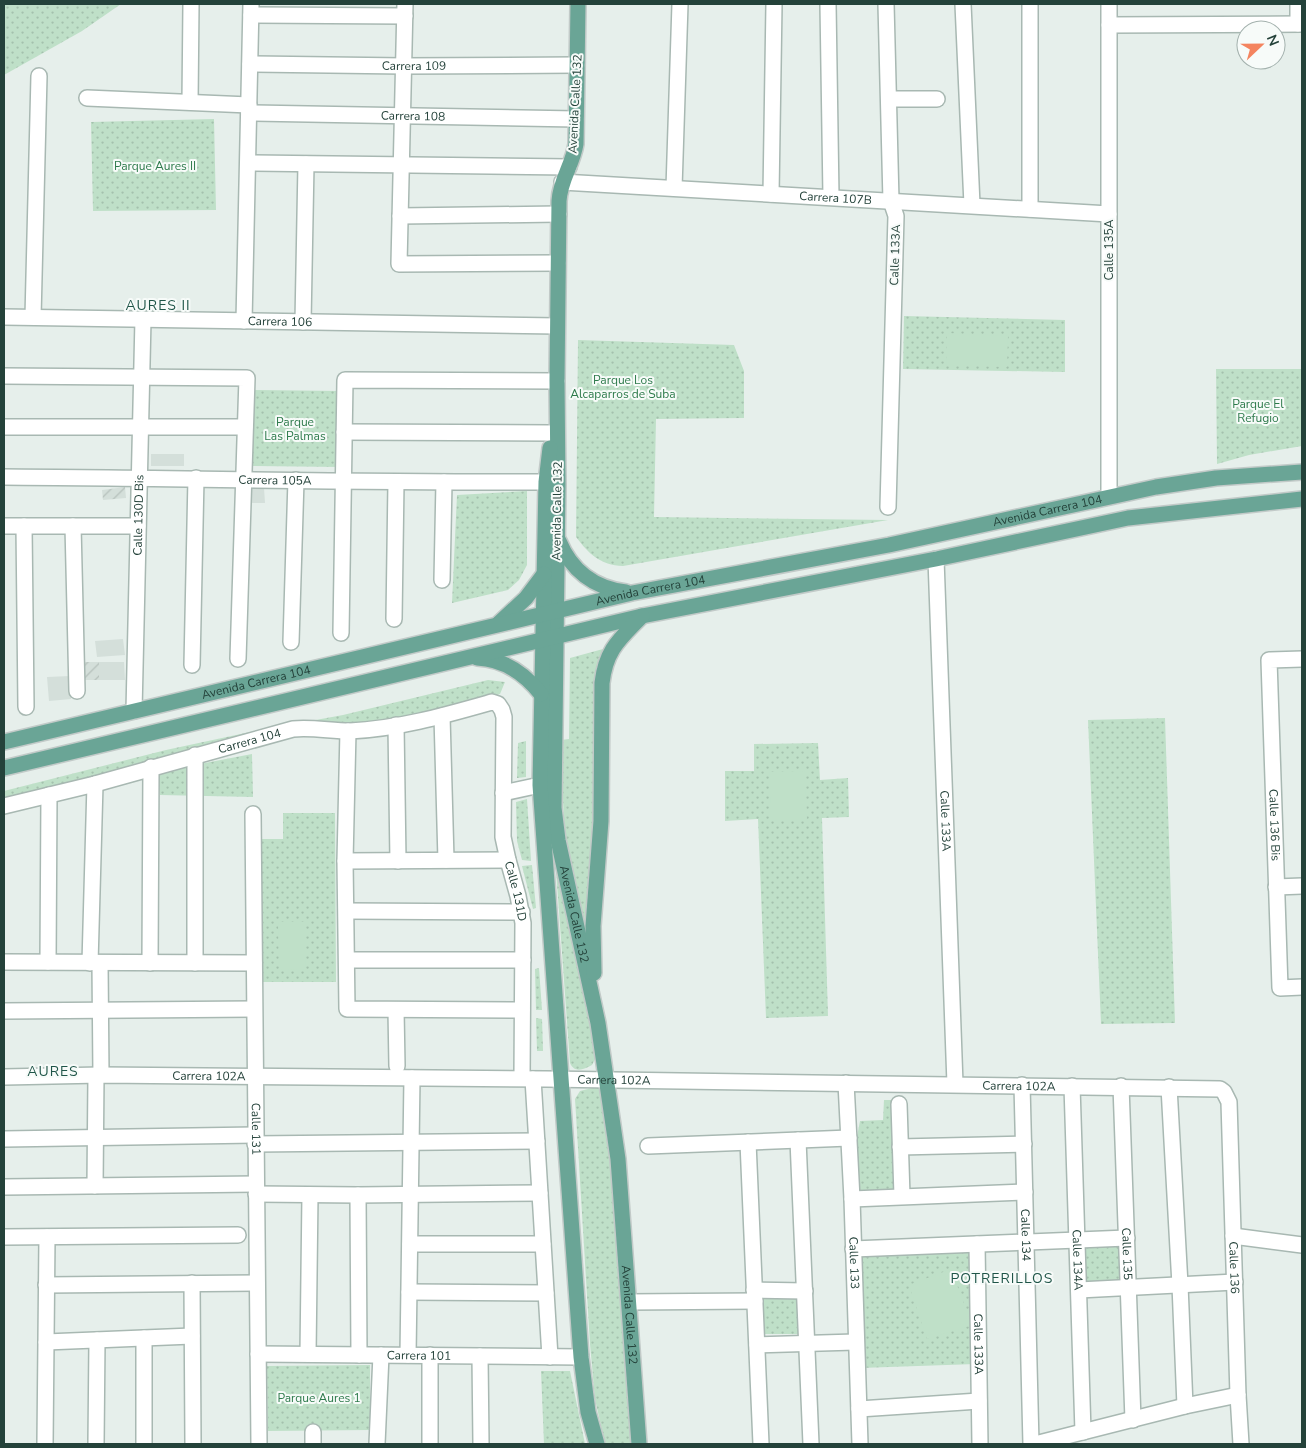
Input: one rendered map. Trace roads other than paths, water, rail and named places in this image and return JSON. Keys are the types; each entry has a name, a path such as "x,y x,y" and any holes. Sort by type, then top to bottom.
{"main road":[{"name":"Avenida Calle 132","path":"578,4 575,151 562,182 559,195 557,538 549,613 554,798 556,824 598,1023 618,1159 639,1444"},
{"name":"Avenida Calle 132","path":"549,613 544,574 546,482 557,381"},
{"name":"Avenida Carrera 104","path":"4,742 632,593 889,545 1156,487 1216,478 1302,472"},
{"name":"Avenida Carrera 104","path":"4,768 642,616 936,559 1128,518 1302,499"},
{"path":"557,538 563,552 582,575 613,591 632,593"},
{"path":"497,624 526,598 544,574"},
{"path":"598,1023 593,926 601,821 602,683 604,668 611,650 642,616"},
{"name":"Avenida Calle 132","path":"549,638 541,694 540,785 582,1357 588,1412 597,1444"},
{"path":"468,658 483,658 512,667 533,684 541,694"}],"street":[{"path":"190,102 191,4"},
{"path":"674,188 680,4"},
{"path":"771,194 774,4"},
{"path":"828,4 831,197"},
{"name":"Calle 133A","path":"886,4 892,201 896,216 888,507"},
{"path":"963,4 972,206"},
{"path":"1030,4 1030,209"},
{"name":"Calle 135A","path":"1109,4 1109,496"},
{"path":"1109,25 1300,24 1298,4"},
{"path":"244,321 251,9 405,10 400,264 558,263"},
{"name":"Carrera 109","path":"250,64 404,66 577,64"},
{"path":"33,317 38,76"},
{"name":"Carrera 108","path":"87,98 190,102 249,109 402,115 576,118"},
{"path":"889,99 937,99"},
{"path":"248,163 569,167"},
{"path":"303,322 306,164"},
{"name":"Carrera 107B","path":"562,182 1109,214"},
{"path":"400,216 559,214"},
{"name":"Carrera 106","path":"4,317 558,326"},
{"name":"Calle 130D Bis","path":"134,711 143,319"},
{"path":"4,376 247,378 238,659"},
{"path":"342,633 345,380 557,381"},
{"path":"4,427 245,427"},
{"path":"344,432 551,433"},
{"name":"Carrera 105A","path":"4,477 140,477 343,482 546,482"},
{"path":"192,665 196,478"},
{"path":"291,642 296,480"},
{"path":"394,619 396,482"},
{"path":"442,580 444,482"},
{"path":"4,526 138,526"},
{"path":"24,526 26,707"},
{"path":"73,526 77,691"},
{"name":"Calle 133A","path":"936,559 955,1084"},
{"name":"Calle 136 Bis","path":"1302,659 1269,660 1280,988 1302,987"},
{"name":"Carrera 104","path":"4,806 95,784 293,729 348,731 396,725 442,716 492,702 498,704"},
{"name":"Calle 131D","path":"498,704 504,717 503,837 522,912 522,1010 527,1078 536,1141 550,1357"},
{"path":"442,716 446,860"},
{"path":"396,725 398,861"},
{"path":"348,731 345,861 347,1009 522,1010"},
{"path":"195,755 195,963"},
{"path":"150,963 151,768"},
{"path":"95,784 95,963 101,1011 96,1186"},
{"path":"503,793 540,785"},
{"path":"48,962 49,795"},
{"name":"Calle 131","path":"253,814 259,1444"},
{"path":"345,861 508,860"},
{"path":"1276,887 1302,886"},
{"path":"347,911 522,912"},
{"path":"347,960 523,960"},
{"path":"4,962 254,963"},
{"path":"4,1010 254,1009"},
{"path":"396,1010 397,1066"},
{"name":"Carrera 102A","path":"4,1077 99,1075 527,1078 1121,1086 1213,1088 1224,1092"},
{"path":"408,1355 412,1078"},
{"name":"Calle 133","path":"846,1083 852,1199 855,1342 860,1444"},
{"name":"Calle 134","path":"1022,1085 1030,1444"},
{"name":"Calle 134A","path":"1072,1086 1083,1432"},
{"name":"Calle 135","path":"1121,1086 1133,1420"},
{"path":"1169,1087 1185,1406"},
{"name":"Calle 136","path":"1224,1092 1229,1102 1241,1444"},
{"path":"900,1104 902,1196"},
{"path":"4,1139 96,1137 536,1141"},
{"path":"648,1146 849,1138"},
{"path":"798,1140 812,1444"},
{"path":"748,1142 761,1444"},
{"path":"900,1147 1024,1144"},
{"path":"4,1187 96,1186 256,1189 310,1195 540,1193"},
{"path":"852,1199 1025,1192"},
{"path":"308,1354 310,1195"},
{"path":"358,1195 359,1355"},
{"path":"4,1237 238,1235"},
{"path":"1234,1236 1302,1246"},
{"path":"45,1444 46,1237"},
{"path":"853,1249 1126,1238"},
{"path":"410,1244 543,1244"},
{"name":"Calle 133A","path":"977,1244 980,1444"},
{"path":"1079,1290 1235,1282"},
{"path":"192,1283 194,1444"},
{"path":"46,1285 257,1283"},
{"path":"629,1302 754,1296 805,1291"},
{"path":"409,1292 546,1293"},
{"path":"46,1342 192,1336"},
{"path":"144,1338 144,1444"},
{"path":"96,1340 96,1444"},
{"path":"757,1346 855,1342"},
{"name":"Carrera 101","path":"258,1354 582,1357"},
{"path":"377,1444 380,1355"},
{"path":"430,1355 430,1444"},
{"path":"480,1356 481,1444"},
{"path":"1035,1444 1185,1406 1238,1395"},
{"path":"859,1409 980,1401"}],"district":[{"name":"AURES II","path":"158,305"},
{"name":"AURES","path":"53,1071"},
{"name":"POTRERILLOS","path":"1002,1278"}],"park label":[{"name":"Parque Aures II","path":"155,166"},
{"name":"Parque Los Alcaparros de Suba","path":"623,387"},
{"name":"Parque El Refugio","path":"1258,411"},
{"name":"Parque Las Palmas","path":"295,429"},
{"name":"Parque Aures 1","path":"319,1398"}]}
